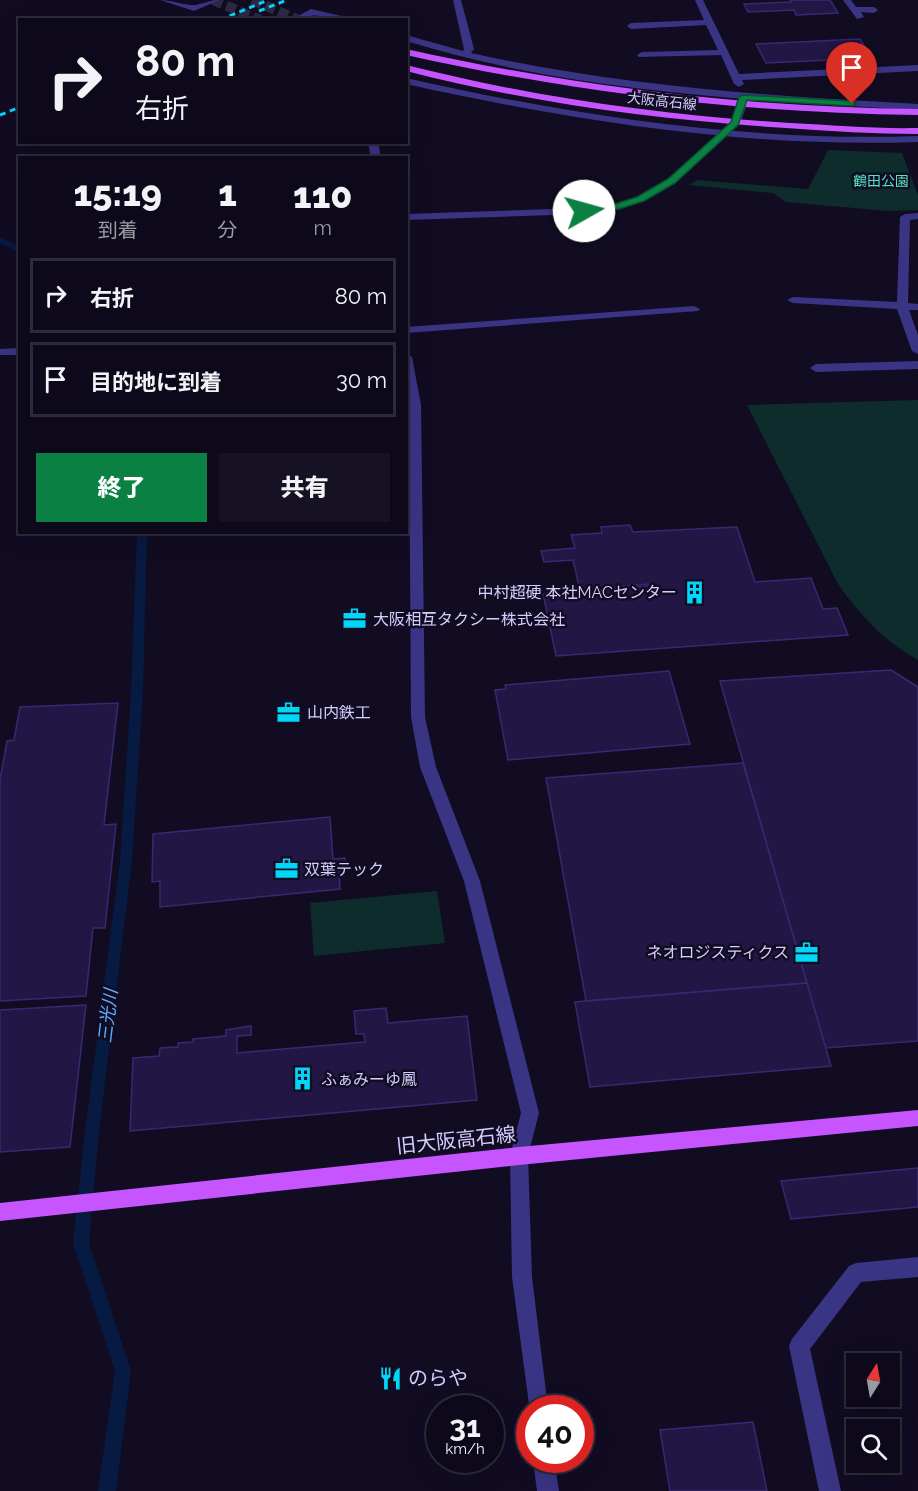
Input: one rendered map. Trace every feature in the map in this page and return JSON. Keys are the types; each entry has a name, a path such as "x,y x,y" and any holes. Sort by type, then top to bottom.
{"main road":[{"name":"大阪高石線","path":"408,52 500,73 591,89 742,102 918,112"},
{"name":"大阪高石線","path":"408,68 485,87 594,108 735,123 918,131"},
{"name":"旧大阪高石線","path":"0,1212 519,1156 918,1118"}],"street":[{"path":"164,0 194,8 215,0"},
{"path":"457,0 469,49 465,54"},
{"path":"408,217 584,211 619,206 641,199 672,181 735,123 744,93 699,0"},
{"path":"847,0 860,17"},
{"path":"853,9 874,10"},
{"path":"299,18 311,12 338,18"},
{"path":"631,26 709,22"},
{"path":"408,39 465,54 590,79 742,102 918,107"},
{"path":"642,55 724,52"},
{"path":"736,77 918,68"},
{"path":"408,81 488,100 640,124 725,133 828,139 918,139"},
{"path":"918,216 905,217 902,307 918,351"},
{"path":"794,300 918,307"},
{"path":"408,330 694,309"},
{"path":"0,352 18,351"},
{"path":"816,368 918,365"},
{"path":"408,368 415,405 418,717 428,767 472,880 530,1113 519,1156 522,1277 536,1395"},
{"path":"830,1491 799,1346 856,1273 918,1267"},
{"path":"546,1473 548,1491"}],"green space":[{"name":"鶴田公園","path":"828,150 902,153 918,195 918,210 888,211 786,202 773,193 689,185 697,180 808,189"},
{"path":"918,400 918,660 895,645 874,627 838,584 747,405"},
{"path":"437,891 445,943 314,956 310,903"}],"building":[{"path":"790,0 830,0 838,13 796,15 794,10 748,12 744,4 791,2"},
{"path":"860,39 872,58 766,63 756,44"},
{"name":"中村超硬 本社MACセンター","path":"630,525 633,532 737,527 755,582 811,578 823,609 837,608 848,635 556,656 543,594 648,586 648,584 580,590 573,560 544,562 541,551 575,548 571,535 602,533 601,527"},
{"path":"891,670 918,687 918,1041 825,1048 720,681"},
{"path":"669,671 690,744 508,760 495,690 506,689 505,685"},
{"path":"118,703 104,825 116,824 105,928 93,928 86,996 0,1001 0,779 7,741 14,740 20,707"},
{"path":"743,763 807,983 586,1001 546,778"},
{"path":"330,817 333,859 345,858 346,870 339,871 340,889 160,907 160,881 152,882 153,834"},
{"path":"807,983 831,1066 590,1087 575,1002"},
{"path":"86,1005 70,1147 0,1152 0,1010"},
{"name":"ふぁみーゆ鳳","path":"386,1008 388,1023 467,1016 477,1100 130,1131 133,1058 159,1056 160,1048 178,1047 178,1043 193,1042 193,1039 226,1036 226,1030 251,1026 251,1035 237,1036 237,1053 365,1042 364,1034 356,1034 354,1011"},
{"path":"918,1168 918,1207 791,1219 781,1181"},
{"path":"753,1422 767,1491 670,1491 660,1430"}],"waterway":[{"name":"三光川","path":"0,240 18,250"},
{"name":"三光川","path":"107,1491 123,1371 81,1243 92,1131 126,861 137,691 142,534"}],"tunnel":[{"path":"213,0 255,18"},
{"path":"252,0 294,18"}],"railway":[{"path":"225,18 268,0"},
{"path":"259,11 287,0"},
{"path":"0,115 18,108"}],"place":[{"name":"中村超硬 本社MACセンター","path":"695,592"},
{"name":"大阪相互タクシー株式会社","path":"355,619"},
{"name":"山内鉄工","path":"289,712"},
{"name":"双葉テック","path":"286,869"},
{"name":"ネオロジスティクス","path":"807,952"},
{"name":"ふぁみーゆ鳳","path":"303,1079"},
{"name":"のらや","path":"390,1378"}],"route":[{"path":"584,211 619,206 641,199 672,181 735,123 743,97 852,104"}]}
